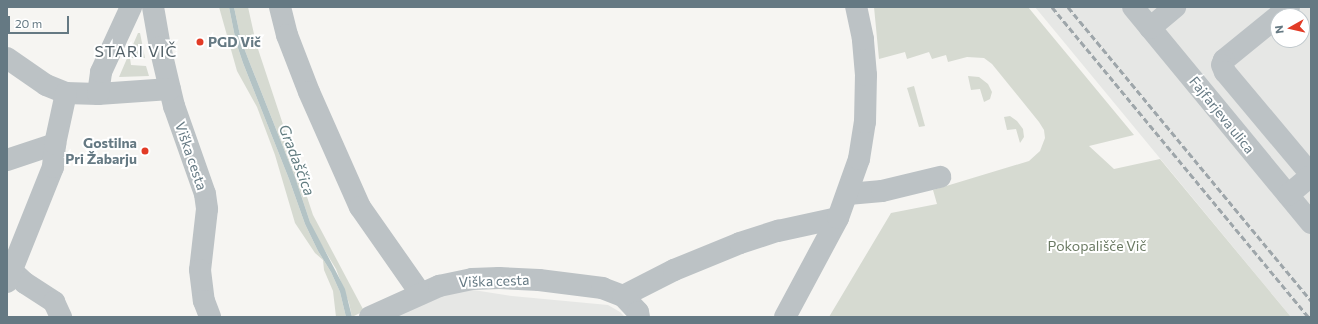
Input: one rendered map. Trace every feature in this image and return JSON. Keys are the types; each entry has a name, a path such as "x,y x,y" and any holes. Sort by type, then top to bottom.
{"street":[{"path":"98,94 101,72 131,7"},
{"name":"Viška cesta","path":"153,7 170,89 185,140 205,194 207,209 200,270 204,300 210,317"},
{"path":"280,7 287,35 309,92 360,207 421,294"},
{"path":"784,317 838,218 848,194 862,142 866,102 866,74 863,39 856,7"},
{"name":"Fajfarjeva ulica","path":"1133,7 1298,204"},
{"path":"1150,28 1175,7"},
{"path":"1288,7 1224,60 1222,65 1225,72 1309,168 1298,204"},
{"path":"7,58 46,85 66,93 98,94 170,89"},
{"path":"61,317 54,302 25,283 10,276 53,167 55,144 65,106 66,93"},
{"path":"7,160 55,144"},
{"path":"848,194 882,191 940,177"},
{"path":"623,296 674,270 740,243 778,231 838,218"},
{"name":"Viška cesta","path":"370,317 439,286 457,282 499,278 583,284 602,288 623,296 638,312 639,317"}],"shaded area":[{"name":"Gradaščica","path":"229,7 234,7 241,40 295,177 310,222 345,289 352,317 346,317 340,292 305,224 289,179 243,63 236,42"},
{"path":"1035,7 1311,7 1311,317 1291,317"},
{"path":"467,289 512,296 608,305 620,312 625,317 392,317 458,290"}],"green space":[{"path":"219,7 229,7 236,42 243,63 289,179 305,224 340,292 346,317 336,317 333,291 324,270 323,260 315,253 295,223 275,155 257,107 237,71"},
{"path":"234,7 248,7 256,43 313,215 364,311 352,317 349,303 336,269 316,236 310,222 295,177 241,40"},
{"name":"Pokopališče Vič","path":"874,7 1028,7 1134,135 1089,146 1114,169 1160,159 1291,317 829,317 891,213 937,204 933,190 1029,161 1040,151 1045,138 1044,130 1039,122 992,64 984,58 967,57 948,62 946,55 932,59 929,52 907,59 905,52 879,59"},
{"path":"138,33 140,33 145,58 130,58 131,65 146,66 149,76 119,77"},
{"path":"968,76 979,77 988,84 992,92 990,99 984,102 980,89 971,90"},
{"path":"914,86 925,126 919,127 907,88"},
{"path":"1010,116 1017,121 1023,129 1024,137 1020,143 1016,129 1007,130 1004,117"}],"railway":[{"path":"1052,7 1308,317"},
{"path":"1068,7 1311,301"}],"place":[{"name":"PGD Vič","path":"200,42"},
{"name":"Gostilna Pri Žabarju","path":"145,151"}],"district":[{"name":"STARI VIČ","path":"136,51"}]}
